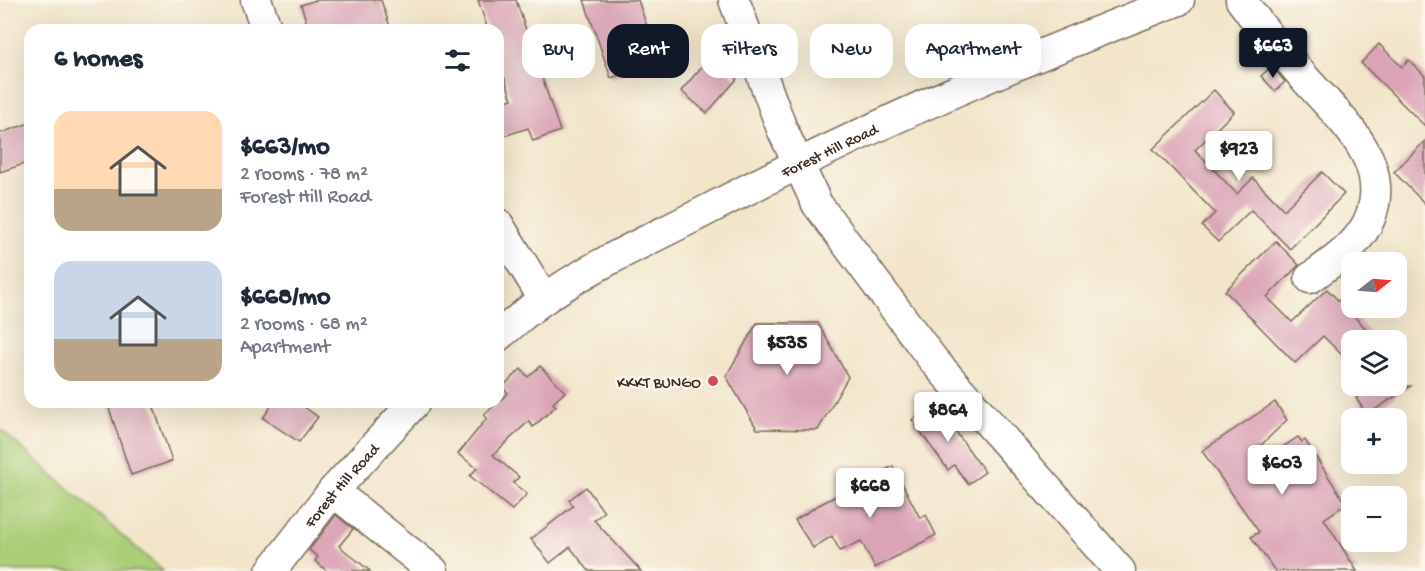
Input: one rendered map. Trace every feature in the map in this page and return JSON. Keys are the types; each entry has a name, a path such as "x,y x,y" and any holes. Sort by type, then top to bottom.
{"street":[{"path":"256,0 265,24"},
{"path":"734,0 796,164 817,204 934,361 1110,568"},
{"name":"Forest Hill Road","path":"504,331 544,299 626,252 796,164 897,117 1101,29 1179,0"},
{"path":"1241,0 1284,55 1336,112 1366,155 1373,170 1375,193 1372,214 1350,246 1311,278"},
{"path":"504,234 544,299"},
{"name":"Forest Hill Road","path":"271,571 333,491 409,408"},
{"path":"333,491 433,571"}],"green space":[{"path":"0,429 163,571 0,571"}],"building":[{"path":"316,0 381,0 389,24 307,24 301,5"},
{"path":"478,0 516,0 524,24 522,24 522,78 542,78 560,131 533,141 528,128 504,136 504,102 512,99 504,76 504,24 486,24"},
{"path":"584,0 638,0 646,24 607,24 607,66 595,32 595,24 592,24"},
{"path":"1379,44 1402,67 1409,60 1425,76 1425,126 1361,63"},
{"path":"1272,66 1285,82 1275,91 1261,76"},
{"path":"701,68 701,78 737,79 707,113 681,91"},
{"path":"1214,90 1234,112 1195,150 1237,194 1253,178 1284,210 1322,172 1344,194 1290,249 1251,210 1218,242 1202,226 1215,213 1153,149"},
{"path":"24,125 24,164 0,172 0,133"},
{"path":"1425,141 1425,204 1394,172"},
{"path":"1276,241 1299,265 1267,297 1292,322 1327,289 1341,303 1341,318 1355,318 1367,330 1341,330 1341,354 1323,336 1295,363 1225,291"},
{"path":"757,323 818,323 848,377 818,430 757,429 726,376"},
{"path":"540,366 565,392 553,403 556,406 533,427 529,421 493,455 519,477 513,483 527,494 512,510 470,476 477,468 458,454 487,418 484,415 492,408 504,408 504,397 508,393 504,385 521,369 528,377"},
{"path":"1359,396 1396,396 1378,408 1362,408 1356,398"},
{"path":"1275,402 1287,420 1257,449 1265,459 1298,437 1302,442 1305,440 1341,496 1341,507 1324,519 1341,546 1341,552 1345,552 1357,571 1275,571 1251,537 1259,532 1202,451"},
{"path":"935,403 985,472 968,484 954,465 948,470 912,420"},
{"path":"109,408 154,408 172,461 131,475"},
{"path":"270,408 305,408 318,417 299,442 263,418"},
{"path":"893,466 920,518 926,515 936,535 875,568 861,541 840,551 832,536 813,548 795,520"},
{"path":"586,487 604,512 594,520 641,571 589,571 570,547 550,563 531,539 573,506 569,500"},
{"path":"336,515 353,529 339,546 370,571 327,571 315,561 318,557 309,550"}],"place":[{"name":"KKKT BUNGO","path":"713,381"}]}
